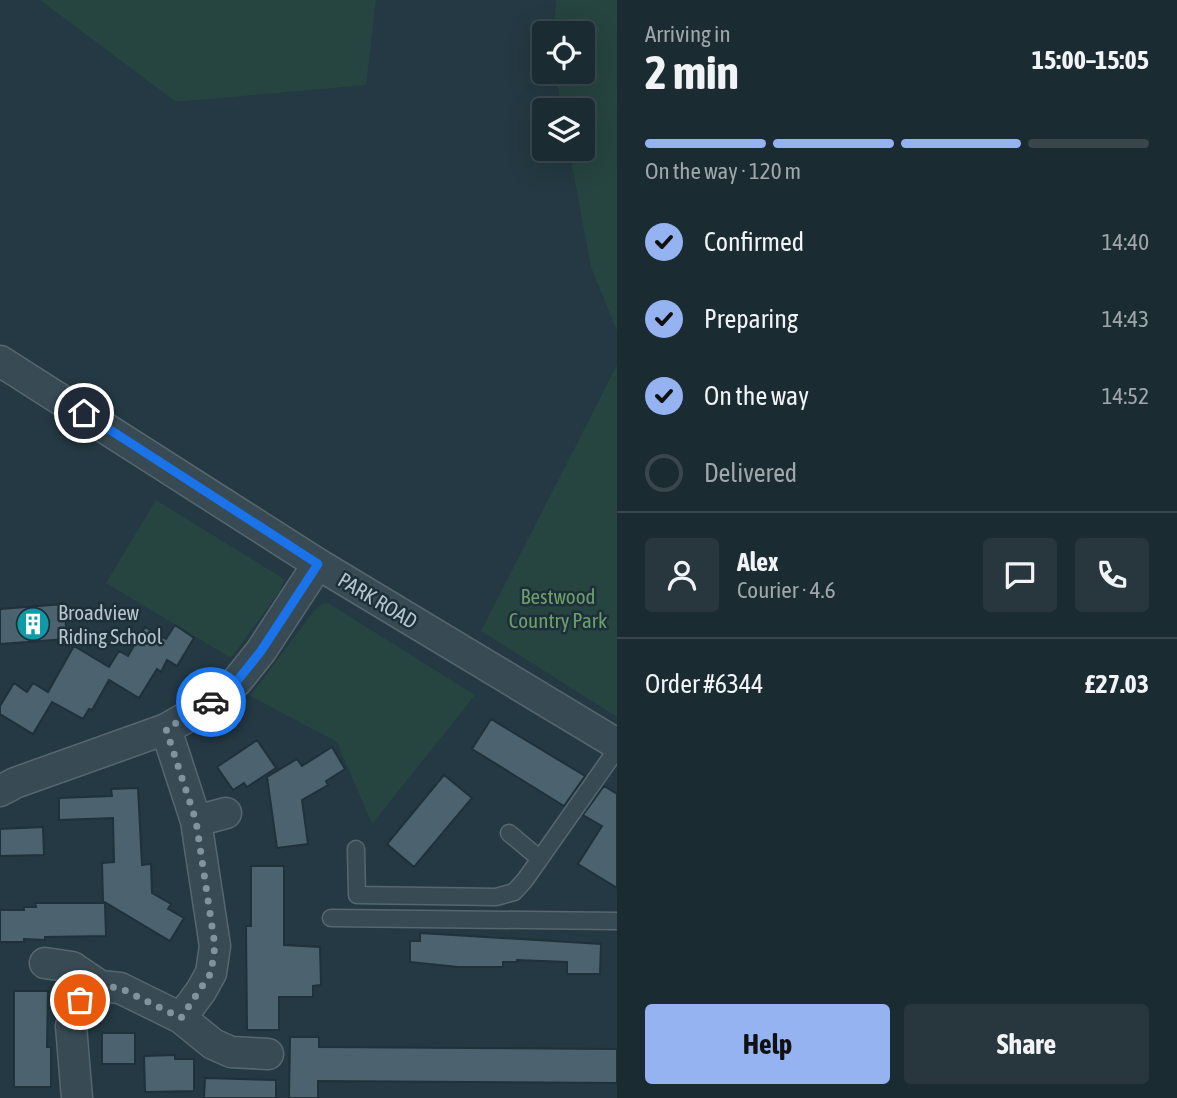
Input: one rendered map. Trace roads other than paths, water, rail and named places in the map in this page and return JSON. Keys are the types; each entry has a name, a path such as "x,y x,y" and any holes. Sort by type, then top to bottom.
{"street":[{"name":"PARK ROAD","path":"0,361 318,564 617,746"},
{"path":"0,791 28,778 166,729 208,705 237,681 261,651 318,564"},
{"path":"166,729 196,821 215,946 211,973 181,1018"},
{"path":"196,821 226,813"},
{"path":"45,963 72,967 100,986 120,988 181,1018 213,1044 231,1052 268,1054"},
{"path":"77,1098 71,1026 80,1000 100,986"}],"lane":[{"path":"356,849 356,895 496,897 514,892 540,859 617,746"},
{"path":"509,833 540,859"},
{"path":"331,918 617,921"}],"place":[{"name":"Broadview Riding School","path":"33,624"}],"park label":[{"name":"Bestwood Country Park","path":"558,608"}]}
